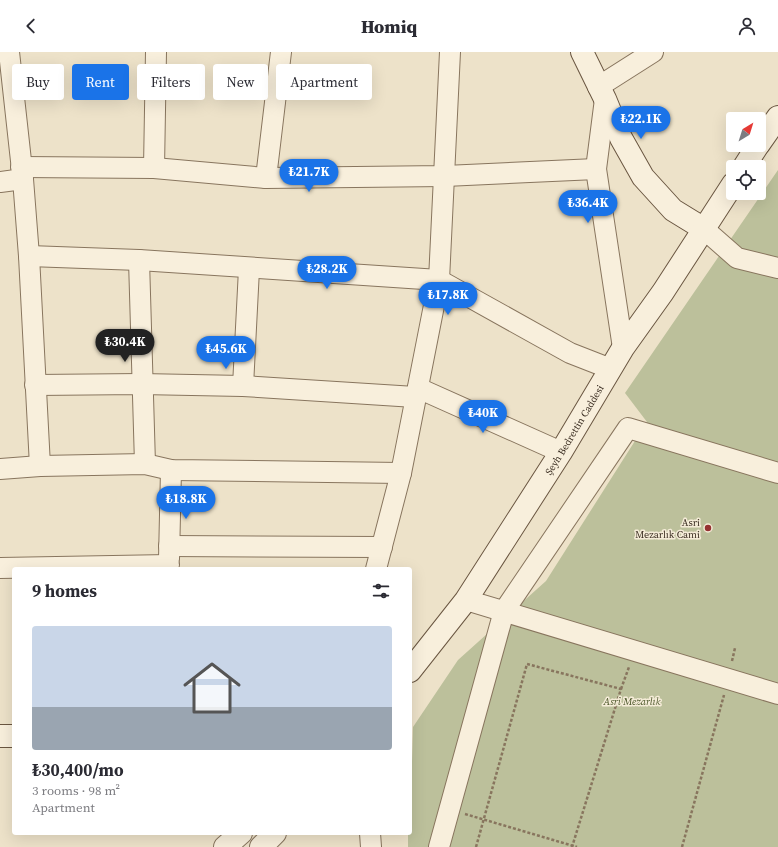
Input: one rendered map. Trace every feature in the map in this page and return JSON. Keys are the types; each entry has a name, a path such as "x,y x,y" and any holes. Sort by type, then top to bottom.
{"main road":[{"path":"582,52 602,93 621,138 643,177 674,210 704,229"},
{"path":"766,135 778,117"},
{"name":"Şeyh Bedrettin Caddesi","path":"412,669 466,600 561,452 623,348 726,195"},
{"path":"0,736 12,736"},
{"path":"225,847 239,835"},
{"path":"261,847 273,835"}],"street":[{"path":"9,52 22,172 29,256 40,466"},
{"path":"0,53 13,52"},
{"path":"154,168 156,52"},
{"path":"266,178 281,52"},
{"path":"377,567 401,473 439,280 450,52"},
{"path":"623,348 596,169 602,93 653,52"},
{"path":"0,182 22,172 154,168 266,178 445,176 596,169"},
{"path":"704,229 737,258 778,268"},
{"path":"29,256 138,260 249,269 439,280 570,353 611,369"},
{"path":"138,260 145,464"},
{"path":"243,386 249,269"},
{"path":"35,385 142,384 417,392 561,452"},
{"path":"439,847 504,611 628,428 778,473"},
{"path":"0,469 40,466 145,464 171,470 401,473"},
{"path":"169,560 171,470"},
{"path":"73,567 382,547"},
{"path":"0,568 12,568"},
{"path":"466,600 778,694"},
{"path":"370,835 371,847"}],"path":[{"path":"682,847 728,679 735,648"},
{"path":"572,846 634,650"},
{"path":"476,847 527,664 621,689"},
{"path":"449,809 577,847"}],"green space":[{"name":"Asri Mezarlık","path":"778,170 778,847 408,847 408,835 412,835 413,727 458,660 546,581 647,422 625,393 757,200 766,200 766,187"}],"place":[{"name":"Asri Mezarlık Cami","path":"708,528"}]}
